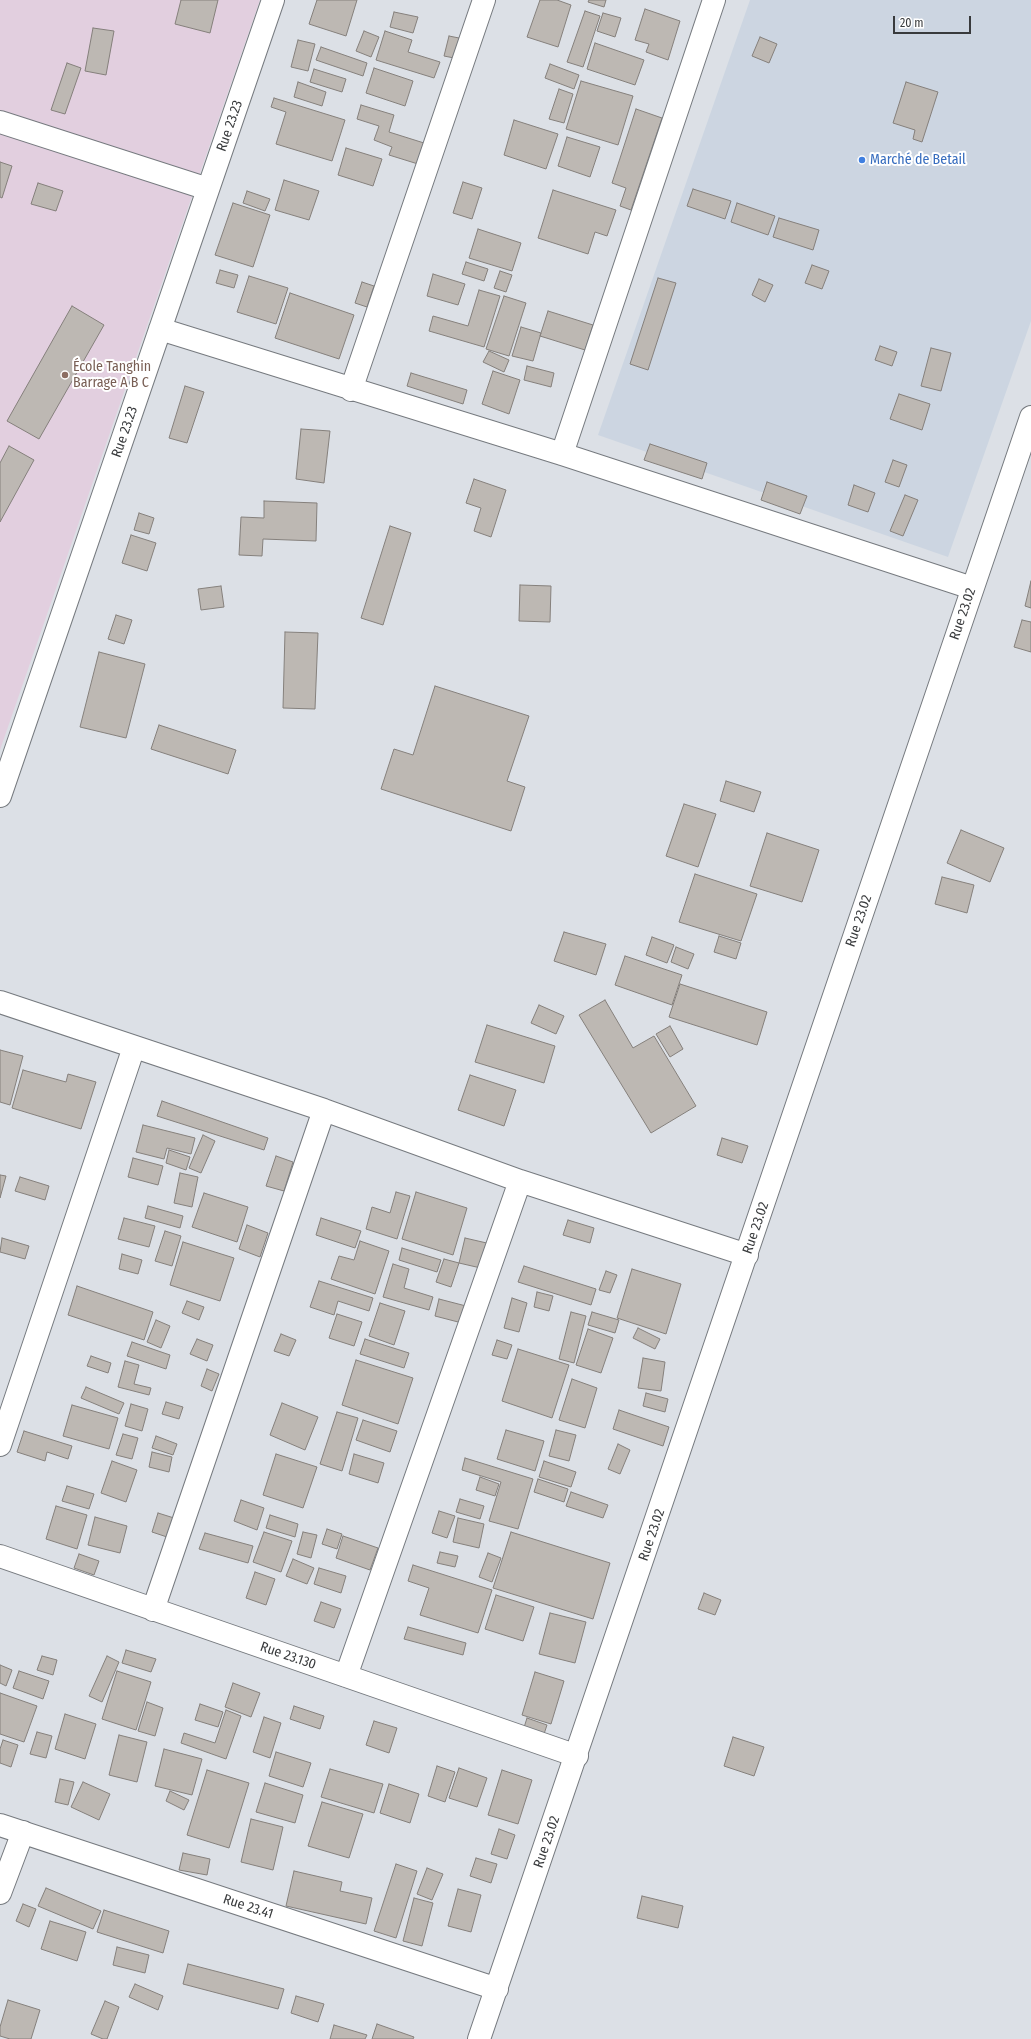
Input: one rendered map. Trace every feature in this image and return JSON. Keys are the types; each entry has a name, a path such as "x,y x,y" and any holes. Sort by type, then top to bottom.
{"street":[{"name":"Rue 23.23","path":"0,796 273,0"},
{"path":"351,390 484,0"},
{"path":"562,454 714,0"},
{"path":"0,122 208,189"},
{"path":"160,329 351,390 562,454 972,588"},
{"name":"Rue 23.02","path":"479,2039 577,1756 1031,417"},
{"path":"0,1002 324,1110 520,1181 747,1255"},
{"path":"0,1445 134,1047"},
{"path":"153,1610 324,1110"},
{"path":"346,1676 520,1181"},
{"name":"Rue 23.130","path":"0,1556 577,1756"},
{"name":"Rue 23.41","path":"0,1825 497,1989"},
{"path":"0,1893 23,1832"}],"shaded area":[{"name":"École Tanghin Barrage A B C","path":"0,0 260,0 0,750"},
{"name":"Marché de Betail","path":"750,0 1031,0 1031,321 948,557 598,435"}],"building":[{"path":"181,0 218,0 210,33 175,24"},
{"path":"317,0 357,0 346,36 309,24"},
{"path":"540,0 557,0 571,5 558,47 527,37"},
{"path":"589,0 606,0 604,7 588,2"},
{"path":"645,9 680,21 668,60 646,52 649,44 635,40"},
{"path":"585,11 600,16 583,67 567,62"},
{"path":"394,12 418,17 413,33 390,27"},
{"path":"603,13 621,18 615,37 597,31"},
{"path":"93,28 114,31 106,75 85,71"},
{"path":"364,31 379,37 371,57 356,51"},
{"path":"385,31 412,40 408,52 440,62 434,78 376,60"},
{"path":"449,36 464,39 459,59 444,56"},
{"path":"760,37 777,44 769,63 752,56"},
{"path":"298,40 315,44 308,71 291,67"},
{"path":"595,43 644,60 635,85 587,69"},
{"path":"321,47 367,63 363,76 316,60"},
{"path":"67,63 81,68 65,114 51,110"},
{"path":"550,64 579,75 574,89 545,78"},
{"path":"374,68 413,81 405,106 366,93"},
{"path":"314,69 346,79 342,92 310,82"},
{"path":"581,81 633,96 618,145 566,129"},
{"path":"298,82 326,92 322,106 294,97"},
{"path":"906,82 938,92 922,142 913,139 915,130 893,123"},
{"path":"559,89 573,94 564,123 549,119"},
{"path":"274,98 345,120 332,161 276,144 286,112 271,107"},
{"path":"361,105 394,115 389,132 424,143 418,164 389,155 392,147 374,140 379,126 357,119"},
{"path":"636,109 662,118 631,210 620,206 626,188 612,183"},
{"path":"514,120 558,134 546,169 504,155"},
{"path":"567,137 600,147 590,177 558,166"},
{"path":"346,148 382,159 373,186 338,175"},
{"path":"0,162 12,166 2,198 0,197"},
{"path":"284,180 319,191 309,220 275,210"},
{"path":"463,182 482,188 472,219 453,213"},
{"path":"38,183 63,191 56,211 31,204"},
{"path":"693,189 731,201 725,219 687,206"},
{"path":"553,190 616,210 607,236 595,232 588,254 538,238"},
{"path":"247,191 270,199 265,211 243,203"},
{"path":"233,203 270,215 253,267 215,255"},
{"path":"737,203 775,216 768,235 731,222"},
{"path":"779,218 819,230 813,250 773,237"},
{"path":"478,229 521,243 512,271 469,258"},
{"path":"466,262 488,269 484,281 462,274"},
{"path":"812,265 829,271 822,289 805,283"},
{"path":"220,270 238,275 234,288 216,283"},
{"path":"500,271 512,275 506,292 494,288"},
{"path":"433,274 465,284 458,305 427,296"},
{"path":"249,276 288,288 276,324 237,312"},
{"path":"658,278 676,283 648,370 630,364"},
{"path":"759,279 773,285 765,302 752,295"},
{"path":"362,282 374,286 367,307 355,303"},
{"path":"479,290 500,296 484,347 429,331 433,316 468,326"},
{"path":"290,293 354,315 339,359 275,338"},
{"path":"504,296 526,303 509,356 486,349"},
{"path":"72,306 104,325 39,439 7,421"},
{"path":"548,311 593,325 585,350 540,336"},
{"path":"521,327 541,333 533,361 512,356"},
{"path":"880,346 897,352 892,366 875,360"},
{"path":"931,348 951,353 941,391 921,386"},
{"path":"489,351 509,360 504,372 483,362"},
{"path":"527,366 554,373 551,387 524,380"},
{"path":"493,371 520,380 509,414 482,404"},
{"path":"411,373 467,390 463,404 407,386"},
{"path":"185,386 204,392 187,443 169,438"},
{"path":"899,394 930,404 922,430 890,419"},
{"path":"301,429 330,431 324,483 296,479"},
{"path":"650,444 707,463 702,479 644,460"},
{"path":"9,446 34,460 0,522 0,463"},
{"path":"893,460 907,465 899,487 885,482"},
{"path":"474,479 506,490 491,537 474,531 481,508 466,503"},
{"path":"767,482 807,496 800,514 761,500"},
{"path":"854,485 875,493 868,512 848,505"},
{"path":"905,495 918,500 903,536 890,531"},
{"path":"264,501 317,503 316,541 263,539 262,556 239,555 241,517 264,518"},
{"path":"139,513 154,518 149,534 134,530"},
{"path":"390,526 411,533 383,625 361,618"},
{"path":"131,535 156,543 147,571 122,563"},
{"path":"1031,581 1031,608 1025,606"},
{"path":"520,585 551,586 550,622 519,621"},
{"path":"221,586 224,607 201,610 198,589"},
{"path":"116,615 132,620 124,644 108,639"},
{"path":"1022,620 1031,622 1031,652 1014,647"},
{"path":"285,632 318,633 315,709 283,708"},
{"path":"99,652 145,664 126,738 80,727"},
{"path":"435,686 529,716 507,781 525,787 511,831 381,789 394,749 413,755"},
{"path":"159,725 236,750 228,774 151,749"},
{"path":"726,781 761,792 754,812 720,801"},
{"path":"684,804 716,814 698,867 666,856"},
{"path":"961,830 1004,848 990,882 947,863"},
{"path":"767,833 819,850 802,902 750,886"},
{"path":"695,874 757,894 741,941 679,922"},
{"path":"942,877 974,885 967,913 935,904"},
{"path":"564,932 606,944 596,975 554,961"},
{"path":"719,936 741,943 736,959 714,952"},
{"path":"652,937 674,945 667,963 646,955"},
{"path":"676,947 694,954 688,969 671,962"},
{"path":"625,956 682,975 672,1005 615,985"},
{"path":"680,984 767,1012 757,1045 669,1017"},
{"path":"605,1000 633,1048 654,1036 696,1106 651,1133 579,1015"},
{"path":"539,1005 564,1016 556,1034 531,1023"},
{"path":"487,1025 555,1046 544,1083 475,1062"},
{"path":"670,1026 683,1049 670,1057 656,1034"},
{"path":"0,1050 23,1056 10,1105 0,1102"},
{"path":"23,1070 66,1082 68,1074 96,1082 81,1129 12,1108"},
{"path":"470,1075 516,1090 504,1126 458,1110"},
{"path":"162,1101 268,1138 264,1150 157,1116"},
{"path":"143,1125 195,1138 191,1154 167,1148 164,1159 136,1152"},
{"path":"203,1135 215,1141 201,1173 189,1168"},
{"path":"722,1138 748,1146 742,1163 717,1155"},
{"path":"169,1150 190,1157 186,1170 166,1163"},
{"path":"276,1156 293,1162 284,1191 266,1186"},
{"path":"133,1158 163,1166 158,1185 128,1177"},
{"path":"180,1173 198,1177 192,1207 174,1203"},
{"path":"0,1175 6,1176 0,1198"},
{"path":"20,1177 49,1186 45,1200 15,1191"},
{"path":"396,1192 410,1196 397,1239 366,1229 372,1207 390,1213"},
{"path":"416,1192 467,1208 453,1255 402,1239"},
{"path":"204,1193 248,1207 237,1242 192,1227"},
{"path":"148,1206 183,1216 180,1228 145,1218"},
{"path":"124,1218 155,1226 149,1247 118,1239"},
{"path":"321,1218 361,1231 355,1248 316,1235"},
{"path":"568,1220 594,1228 590,1243 563,1235"},
{"path":"247,1225 268,1233 260,1257 239,1249"},
{"path":"165,1231 181,1236 172,1266 155,1261"},
{"path":"2,1238 29,1246 25,1259 0,1252"},
{"path":"465,1238 491,1244 485,1269 459,1263"},
{"path":"360,1241 389,1251 375,1294 331,1279 339,1256 354,1260"},
{"path":"183,1242 234,1258 220,1301 170,1285"},
{"path":"402,1248 441,1260 437,1272 399,1260"},
{"path":"122,1254 142,1260 138,1274 119,1269"},
{"path":"444,1259 459,1263 451,1287 436,1282"},
{"path":"393,1264 409,1269 404,1288 433,1297 429,1310 383,1297"},
{"path":"524,1266 596,1289 591,1305 518,1282"},
{"path":"632,1269 681,1284 666,1334 617,1318"},
{"path":"606,1271 617,1275 610,1293 599,1290"},
{"path":"319,1281 373,1298 369,1311 338,1301 334,1315 310,1307"},
{"path":"77,1286 153,1312 144,1340 68,1315"},
{"path":"537,1292 553,1296 549,1311 534,1307"},
{"path":"512,1298 527,1303 519,1332 504,1328"},
{"path":"439,1299 466,1306 462,1323 435,1316"},
{"path":"187,1301 204,1307 199,1320 182,1313"},
{"path":"380,1303 405,1311 394,1345 369,1336"},
{"path":"571,1312 586,1316 574,1363 559,1359"},
{"path":"592,1312 619,1320 615,1333 588,1325"},
{"path":"337,1314 362,1322 354,1346 329,1338"},
{"path":"156,1320 170,1326 161,1348 147,1342"},
{"path":"638,1328 660,1339 655,1349 633,1338"},
{"path":"588,1329 613,1338 601,1373 576,1365"},
{"path":"281,1334 296,1340 289,1356 274,1351"},
{"path":"197,1339 213,1345 207,1361 190,1354"},
{"path":"365,1339 409,1353 404,1368 360,1354"},
{"path":"497,1340 512,1345 507,1359 492,1355"},
{"path":"132,1342 170,1355 166,1369 127,1356"},
{"path":"518,1349 569,1365 552,1418 502,1401"},
{"path":"91,1356 111,1363 108,1373 87,1366"},
{"path":"643,1358 665,1362 661,1391 638,1388"},
{"path":"356,1360 413,1378 398,1424 342,1405"},
{"path":"125,1361 139,1365 134,1384 151,1388 149,1395 118,1387"},
{"path":"207,1369 219,1374 212,1391 201,1386"},
{"path":"572,1379 597,1388 585,1428 559,1420"},
{"path":"86,1387 124,1403 119,1414 81,1398"},
{"path":"646,1393 668,1399 665,1412 643,1406"},
{"path":"166,1402 183,1407 179,1419 162,1414"},
{"path":"282,1403 318,1417 305,1450 270,1435"},
{"path":"131,1404 148,1409 142,1431 125,1426"},
{"path":"72,1405 118,1418 109,1449 63,1436"},
{"path":"619,1410 669,1427 663,1446 613,1429"},
{"path":"337,1412 358,1418 342,1471 320,1464"},
{"path":"363,1420 397,1431 390,1452 356,1440"},
{"path":"506,1430 544,1441 535,1471 497,1459"},
{"path":"556,1430 576,1435 569,1461 549,1456"},
{"path":"24,1431 72,1446 68,1459 47,1452 45,1461 17,1452"},
{"path":"123,1434 138,1438 132,1459 116,1455"},
{"path":"156,1436 177,1444 173,1455 152,1448"},
{"path":"618,1444 630,1450 620,1474 608,1469"},
{"path":"152,1452 172,1457 169,1472 149,1467"},
{"path":"276,1454 317,1467 303,1508 263,1495"},
{"path":"354,1454 384,1463 378,1483 349,1474"},
{"path":"465,1458 533,1479 518,1529 489,1521 501,1482 462,1470"},
{"path":"112,1461 137,1470 126,1502 101,1493"},
{"path":"544,1461 576,1472 571,1487 539,1477"},
{"path":"480,1477 499,1484 495,1496 476,1490"},
{"path":"538,1479 568,1489 564,1502 534,1492"},
{"path":"67,1486 94,1494 89,1509 62,1501"},
{"path":"571,1492 608,1505 603,1518 566,1506"},
{"path":"460,1499 484,1506 480,1519 456,1512"},
{"path":"241,1500 264,1508 257,1530 234,1521"},
{"path":"56,1506 87,1515 77,1549 46,1539"},
{"path":"439,1511 455,1516 447,1538 432,1533"},
{"path":"158,1513 174,1518 167,1537 152,1532"},
{"path":"270,1515 298,1524 295,1537 266,1528"},
{"path":"95,1517 127,1526 120,1553 88,1545"},
{"path":"458,1518 484,1524 479,1548 453,1542"},
{"path":"327,1529 342,1534 337,1549 322,1544"},
{"path":"264,1532 292,1541 281,1572 253,1562"},
{"path":"303,1532 317,1535 311,1558 297,1554"},
{"path":"511,1532 610,1563 593,1619 493,1588"},
{"path":"205,1533 253,1546 248,1563 199,1549"},
{"path":"343,1536 378,1548 370,1570 336,1558"},
{"path":"440,1552 458,1556 455,1567 437,1563"},
{"path":"488,1553 501,1558 492,1582 479,1577"},
{"path":"79,1554 99,1561 94,1575 74,1568"},
{"path":"293,1559 314,1568 307,1584 286,1576"},
{"path":"413,1565 492,1590 478,1633 420,1615 429,1588 408,1581"},
{"path":"319,1568 346,1576 341,1593 314,1584"},
{"path":"255,1572 275,1579 266,1605 246,1598"},
{"path":"704,1593 721,1600 715,1615 698,1609"},
{"path":"496,1595 534,1607 523,1641 485,1629"},
{"path":"321,1602 341,1609 334,1628 314,1621"},
{"path":"550,1613 586,1622 575,1663 539,1654"},
{"path":"408,1627 466,1643 463,1655 404,1639"},
{"path":"126,1650 156,1659 151,1672 122,1663"},
{"path":"42,1656 57,1660 53,1675 37,1670"},
{"path":"107,1656 119,1662 102,1702 89,1696"},
{"path":"0,1665 12,1670 6,1686 0,1683"},
{"path":"19,1671 49,1681 43,1699 13,1688"},
{"path":"117,1671 151,1682 136,1730 102,1719"},
{"path":"535,1672 564,1681 551,1724 522,1715"},
{"path":"233,1683 260,1693 251,1717 225,1707"},
{"path":"0,1693 37,1706 24,1742 0,1734"},
{"path":"147,1702 163,1708 155,1736 138,1731"},
{"path":"200,1704 223,1712 218,1727 195,1720"},
{"path":"294,1706 324,1716 320,1729 290,1719"},
{"path":"226,1710 241,1716 226,1759 181,1743 184,1733 215,1743"},
{"path":"65,1714 96,1724 85,1759 55,1749"},
{"path":"264,1717 281,1723 270,1758 253,1752"},
{"path":"527,1718 547,1725 542,1740 522,1734"},
{"path":"374,1721 397,1728 389,1753 366,1745"},
{"path":"37,1732 52,1736 46,1758 30,1754"},
{"path":"119,1735 147,1742 137,1782 109,1775"},
{"path":"733,1737 764,1747 754,1776 724,1766"},
{"path":"3,1740 18,1745 11,1767 0,1763 0,1749"},
{"path":"164,1749 202,1759 192,1795 155,1786"},
{"path":"276,1752 311,1763 303,1787 269,1776"},
{"path":"437,1766 455,1772 445,1802 428,1796"},
{"path":"459,1768 487,1778 477,1807 449,1798"},
{"path":"330,1769 383,1784 374,1813 321,1797"},
{"path":"207,1770 249,1783 229,1848 187,1835"},
{"path":"502,1770 532,1780 518,1824 488,1815"},
{"path":"60,1779 74,1782 68,1805 55,1802"},
{"path":"83,1782 110,1794 99,1820 71,1807"},
{"path":"265,1783 303,1795 295,1823 256,1812"},
{"path":"389,1784 419,1794 410,1823 380,1813"},
{"path":"170,1791 189,1800 184,1810 166,1801"},
{"path":"322,1802 363,1814 349,1858 308,1846"},
{"path":"251,1819 283,1827 273,1870 241,1862"},
{"path":"499,1829 515,1835 507,1859 491,1854"},
{"path":"183,1853 210,1859 207,1875 179,1870"},
{"path":"476,1858 497,1864 491,1883 470,1876"},
{"path":"396,1864 417,1871 396,1938 374,1931"},
{"path":"427,1868 443,1874 432,1900 417,1894"},
{"path":"294,1871 342,1882 340,1891 372,1898 366,1924 286,1906"},
{"path":"46,1888 101,1911 93,1929 38,1906"},
{"path":"458,1889 481,1895 471,1932 448,1926"},
{"path":"642,1896 683,1906 678,1928 637,1918"},
{"path":"414,1898 433,1903 422,1946 403,1941"},
{"path":"23,1904 36,1909 29,1927 16,1921"},
{"path":"104,1910 169,1931 163,1953 97,1932"},
{"path":"50,1921 86,1932 77,1961 41,1949"},
{"path":"117,1947 149,1955 145,1973 113,1965"},
{"path":"188,1964 284,1989 278,2009 183,1984"},
{"path":"135,1984 163,1996 158,2010 129,1997"},
{"path":"296,1996 324,2004 318,2022 291,2013"},
{"path":"8,2000 40,2010 31,2039 10,2039 0,2036 0,2027"},
{"path":"105,2001 119,2007 107,2039 103,2039 91,2034"},
{"path":"377,2024 414,2037 413,2039 372,2039"},
{"path":"334,2025 367,2035 365,2039 330,2039"}],"place":[{"name":"Marché de Betail","path":"862,160"},
{"name":"École Tanghin Barrage A B C","path":"65,375"}]}
